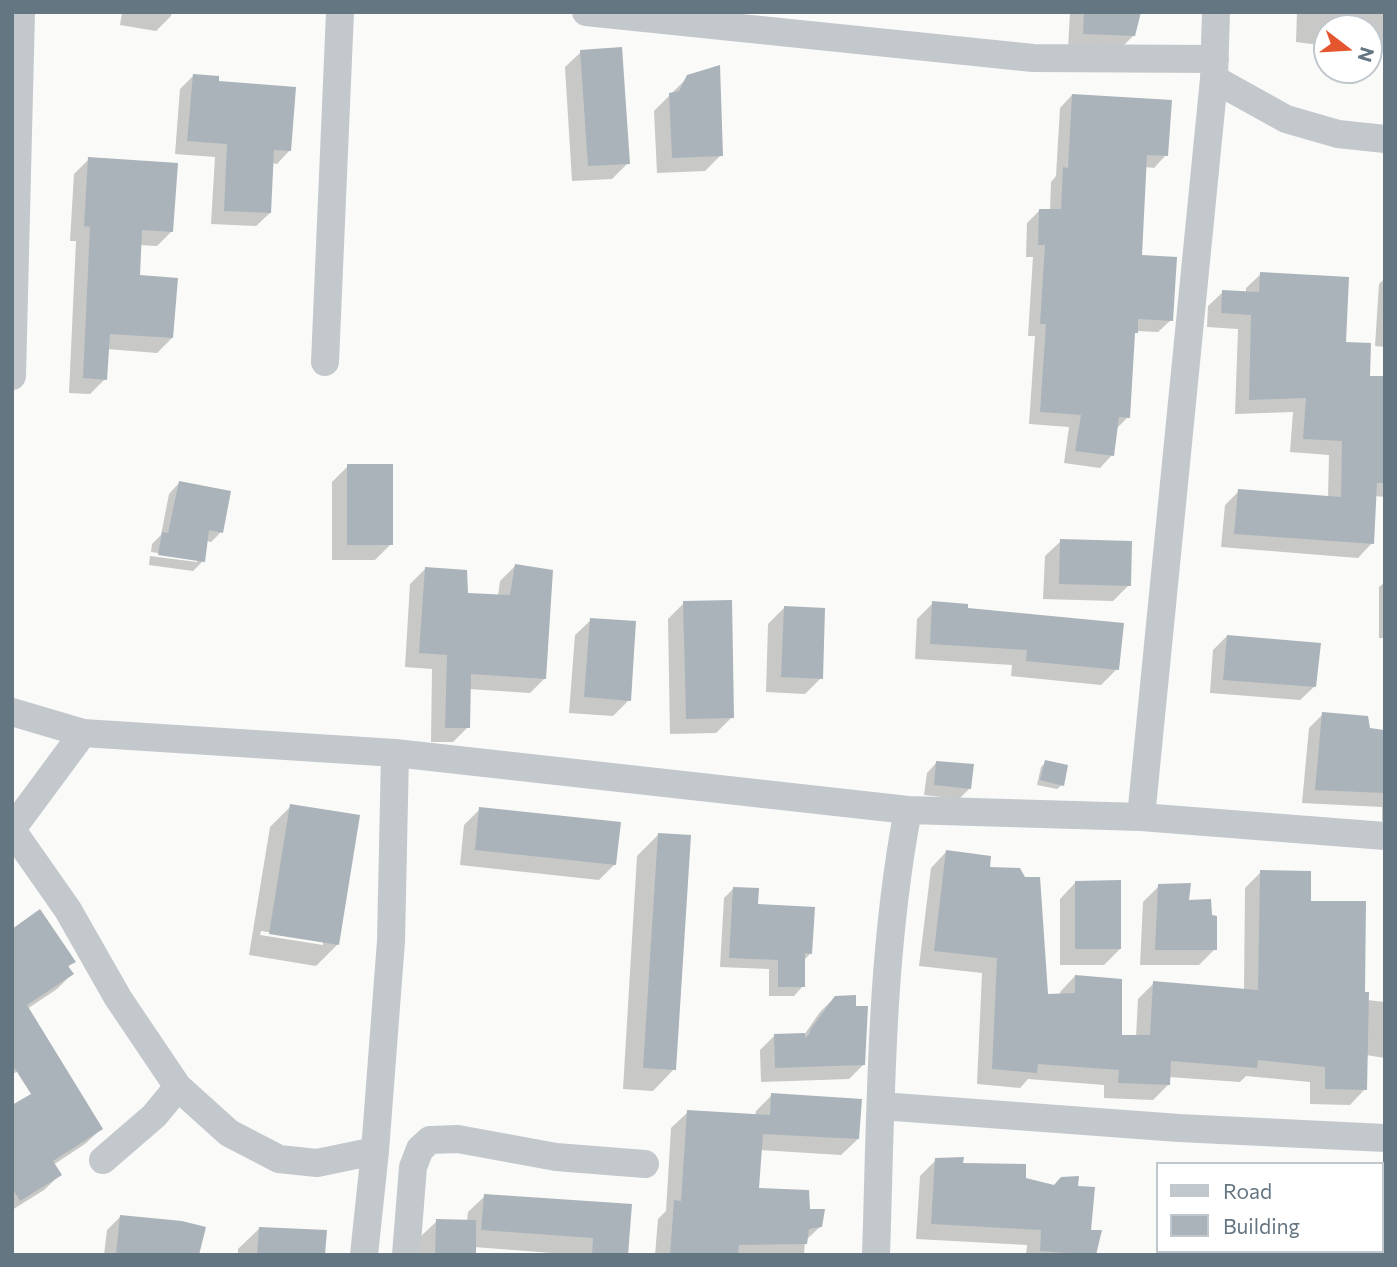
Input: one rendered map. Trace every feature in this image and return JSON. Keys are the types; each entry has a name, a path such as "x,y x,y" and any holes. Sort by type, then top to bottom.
{"street":[{"path":"12,376 21,12"},
{"path":"325,362 340,12"},
{"path":"586,12 1033,58 1214,69 1286,119 1338,134 1385,139"},
{"path":"1141,817 1214,69 1216,12"},
{"path":"12,712 83,733 395,753 908,810 1141,817 1385,836"},
{"path":"83,733 12,830 68,909 118,998 178,1087 229,1133 279,1159 317,1163 375,1151"},
{"path":"364,1255 391,941 395,753"},
{"path":"876,1255 883,1046 897,867 908,810"},
{"path":"103,1160 154,1116 178,1087"},
{"path":"881,1106 1179,1128 1385,1138"},
{"path":"407,1255 413,1167 420,1149 430,1140 458,1139 556,1157 645,1164"}],"building":[{"path":"1084,12 1141,12 1135,36 1083,34"},
{"path":"622,47 630,164 588,166 580,50"},
{"path":"720,65 723,156 672,158 669,93 679,91 687,75"},
{"path":"193,74 219,76 219,81 296,87 291,151 274,150 271,213 224,211 227,144 187,141"},
{"path":"1072,94 1172,100 1168,156 1147,155 1142,255 1177,257 1173,321 1138,319 1130,418 1119,417 1114,456 1075,451 1081,415 1040,412 1046,324 1040,324 1045,245 1038,245 1039,209 1061,209 1063,167 1068,168"},
{"path":"88,157 178,163 173,232 142,230 140,275 178,278 173,338 110,334 107,380 83,378 90,227 84,226"},
{"path":"1260,272 1349,277 1346,342 1371,343 1370,376 1385,376 1385,483 1377,483 1374,544 1234,534 1238,489 1341,497 1342,441 1303,439 1306,398 1249,400 1251,315 1221,313 1222,290 1259,292"},
{"path":"347,464 393,464 393,545 347,545"},
{"path":"179,481 231,491 223,533 209,530 205,562 158,555 162,532 168,533"},
{"path":"1060,539 1132,541 1131,586 1059,584"},
{"path":"515,564 553,570 546,679 471,674 470,728 445,728 447,655 419,653 425,567 467,570 468,593 510,595"},
{"path":"732,600 734,718 686,719 683,601"},
{"path":"932,601 968,604 968,608 1124,623 1119,670 1026,661 1027,650 930,644"},
{"path":"784,606 825,608 823,679 781,677"},
{"path":"590,618 636,621 631,701 584,697"},
{"path":"1227,635 1321,643 1316,687 1223,680"},
{"path":"1322,712 1368,716 1370,728 1384,730 1384,793 1315,790"},
{"path":"1045,760 1068,765 1064,786 1040,780"},
{"path":"936,761 974,764 971,789 934,785"},
{"path":"290,804 360,815 339,945 269,934"},
{"path":"479,807 621,822 616,865 475,850"},
{"path":"658,833 691,835 676,1070 643,1068"},
{"path":"946,850 991,856 990,867 1020,868 1025,877 1040,877 1048,994 1075,993 1075,975 1122,979 1122,1035 1150,1035 1153,981 1258,990 1260,870 1311,871 1311,901 1366,901 1365,992 1369,992 1367,1090 1325,1089 1325,1067 1258,1060 1257,1068 1171,1061 1170,1085 1118,1083 1119,1070 1038,1064 1037,1073 992,1069 997,958 934,951"},
{"path":"1121,880 1121,949 1075,949 1075,881"},
{"path":"1191,883 1189,900 1211,899 1212,915 1217,916 1217,950 1155,950 1158,884"},
{"path":"733,887 759,888 758,904 815,907 812,954 805,953 805,987 778,987 778,960 729,958"},
{"path":"40,909 76,962 68,966 74,974 27,1005 103,1129 53,1161 62,1175 20,1201 12,1188 12,1105 31,1094 12,1064 12,929"},
{"path":"856,995 856,1006 868,1006 865,1065 775,1068 774,1034 805,1033 805,1038 835,996"},
{"path":"771,1093 862,1099 859,1139 763,1134 759,1188 809,1190 810,1209 825,1209 822,1227 809,1229 807,1244 739,1245 738,1255 670,1255 674,1200 681,1201 687,1110 770,1115"},
{"path":"964,1157 963,1163 1026,1164 1026,1178 1054,1185 1061,1177 1079,1176 1078,1186 1095,1187 1091,1230 1102,1230 1096,1255 1040,1251 1041,1230 931,1224 935,1158"},
{"path":"484,1194 632,1204 628,1255 592,1255 593,1238 481,1230"},
{"path":"120,1215 182,1221 206,1227 199,1255 116,1255"},
{"path":"436,1219 476,1220 476,1255 435,1255"},
{"path":"259,1227 327,1230 325,1255 257,1255"}]}
